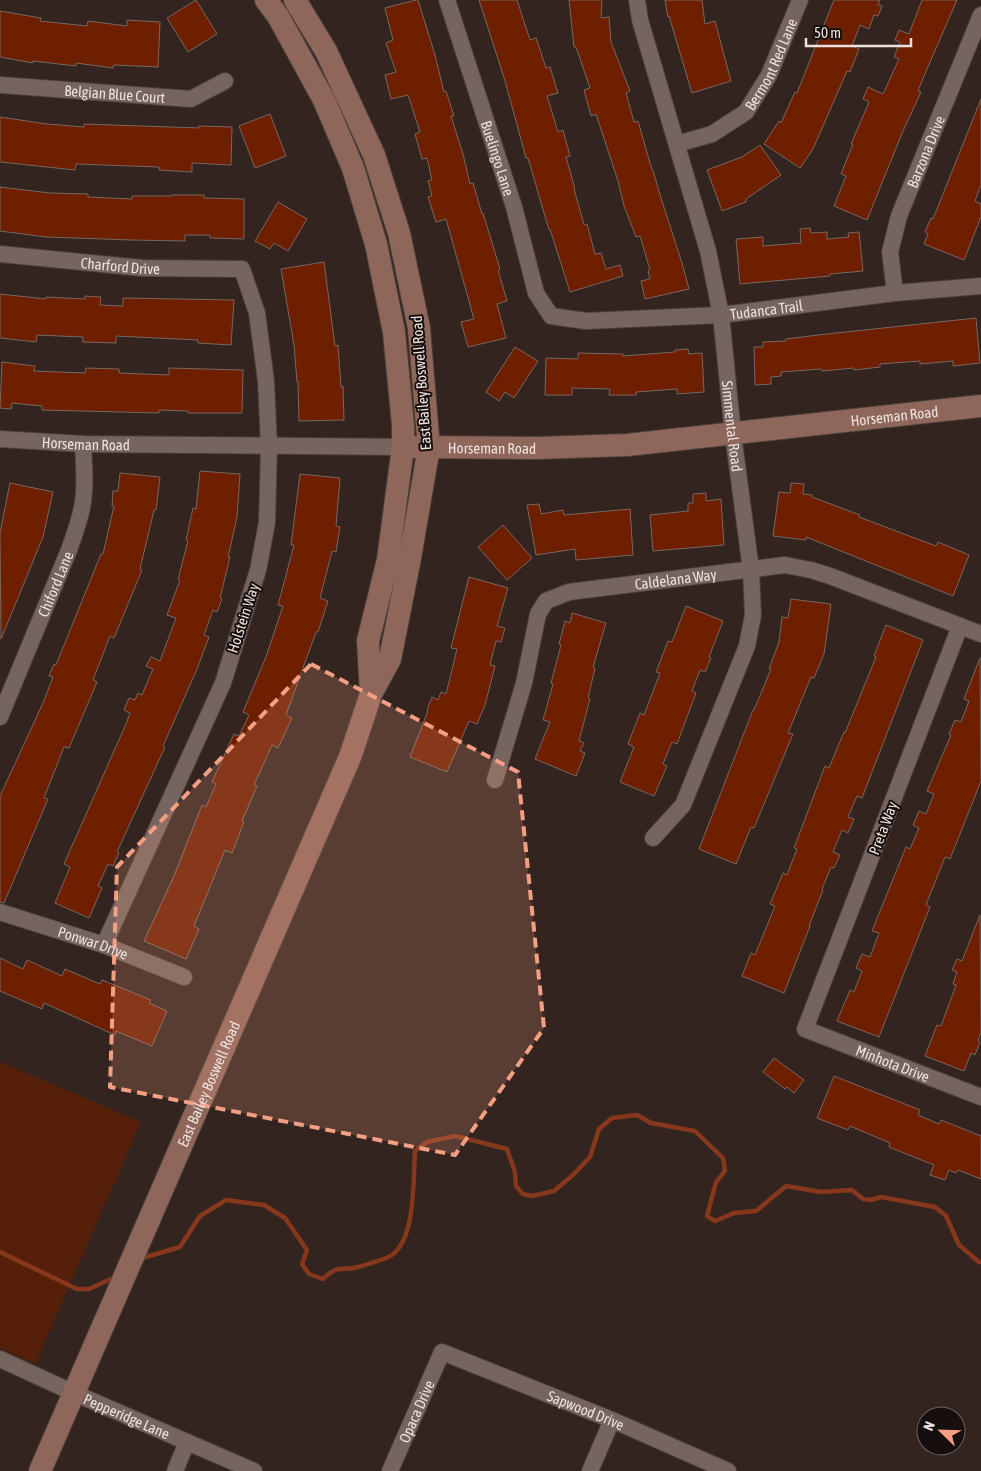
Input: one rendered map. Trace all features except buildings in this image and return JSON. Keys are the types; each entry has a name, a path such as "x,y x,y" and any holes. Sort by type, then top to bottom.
{"street":[{"name":"East Bailey Boswell Road","path":"266,0 278,16 324,100 353,168 376,244 394,332 403,447 388,560 368,642 371,694"},
{"name":"East Bailey Boswell Road","path":"40,1471 350,757 371,694 390,659 410,558 429,447 419,328 399,233 374,155 326,51 295,0"},
{"name":"Buelingo Lane","path":"447,0 514,207 536,293 550,316"},
{"name":"Simmental Road","path":"637,0 640,20 708,251 721,315 733,434 751,570 753,615 747,646 683,805 653,838"},
{"name":"Bermont Red Lane","path":"677,144 712,134 746,112 769,75 800,0"},
{"name":"Barzona Drive","path":"894,293 890,252 899,216 981,15"},
{"name":"Belgian Blue Court","path":"0,85 191,99 225,81"},
{"name":"Charford Drive","path":"0,254 142,268 242,269"},
{"name":"Holstein Way","path":"104,945 222,683 258,570 267,522 269,446 266,381 257,313 242,269"},
{"name":"Tudanca Trail","path":"550,316 586,321 721,315 894,293 981,286"},
{"name":"Horseman Road","path":"0,438 83,444 537,448 627,445 981,406"},
{"name":"Chiford Lane","path":"0,717 74,536 82,508 84,477 83,444"},
{"name":"Caldelana Way","path":"495,780 524,683 538,614 546,601 569,592 785,565 811,570 981,634"},
{"name":"Preta Way","path":"805,1029 960,626"},
{"name":"Ponwar Drive","path":"0,912 104,945 184,977"},
{"name":"Minhota Drive","path":"805,1029 981,1097"},
{"name":"Sapwood Drive","path":"442,1352 612,1420 728,1471"},
{"name":"Opaca Drive","path":"390,1471 442,1352"},
{"name":"Pepperidge Lane","path":"0,1359 254,1471"},
{"path":"590,1471 612,1420"},
{"path":"175,1471 187,1442"}],"highlighted area":[{"path":"311,664 518,772 544,1028 455,1155 110,1087 117,867"}],"shaded area":[{"path":"0,1062 141,1122 35,1364 0,1348"}],"waterway":[{"path":"139,1259 180,1247 200,1216 226,1200 264,1205 285,1218 307,1250 302,1264 309,1274 323,1279 337,1269 352,1268 385,1259 400,1247 405,1236 412,1207 415,1151 427,1142 455,1136 507,1149 515,1172 516,1186 523,1194 532,1196 554,1191 573,1175 590,1157 599,1129 612,1118 637,1115 651,1123 695,1131 723,1158 725,1171 716,1182 707,1216 715,1221 734,1213 756,1211 786,1186 821,1192 852,1190 863,1199 871,1200 881,1197 935,1207 946,1216 959,1245 981,1262"},
{"path":"0,1252 77,1289 89,1289 115,1277"}]}
